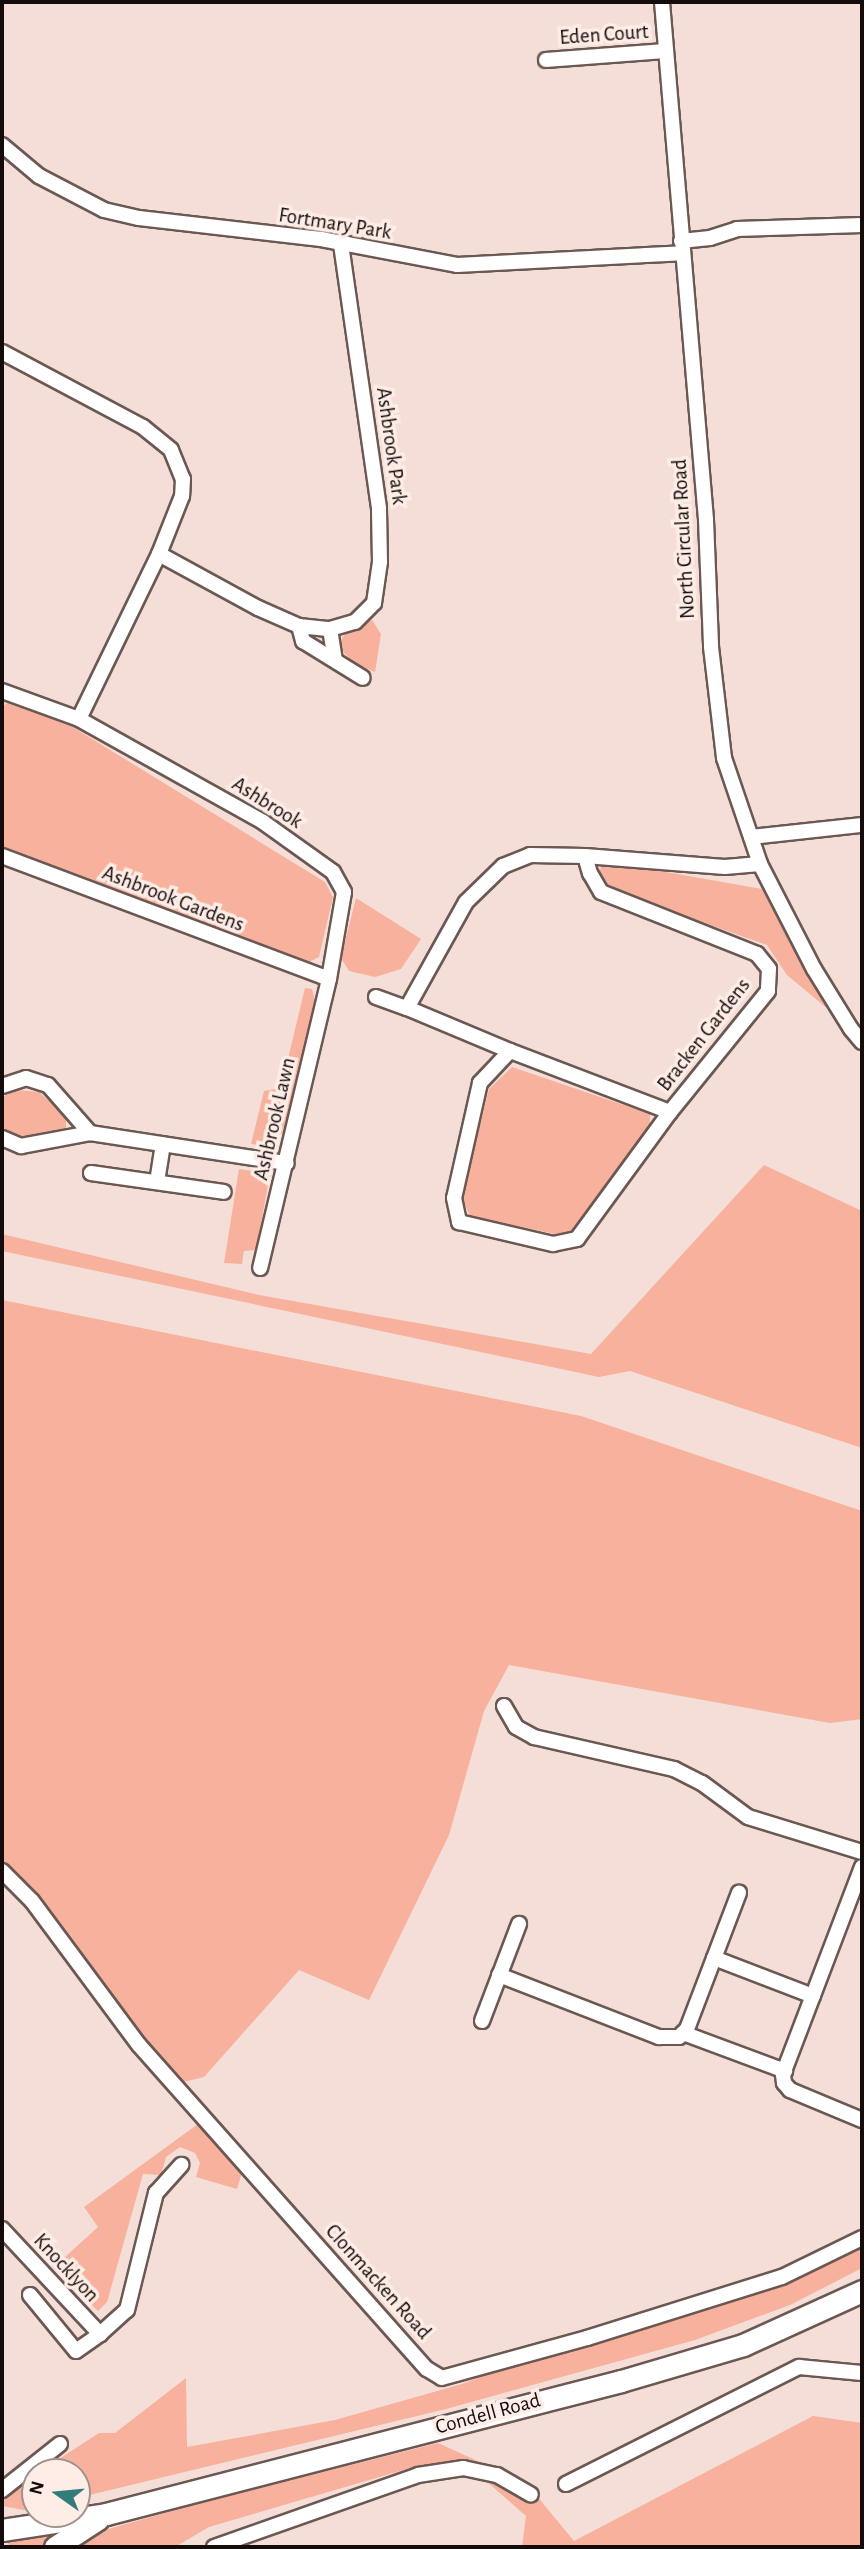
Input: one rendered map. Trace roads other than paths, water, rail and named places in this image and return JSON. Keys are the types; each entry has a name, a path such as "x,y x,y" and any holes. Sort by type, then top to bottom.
{"main road":[{"name":"Condell Road","path":"106,2514 621,2381 743,2345 862,2291"},
{"path":"2,2529 106,2514"},
{"path":"55,2547 106,2514"}],"street":[{"name":"North Circular Road","path":"662,2 706,520 711,647 724,758 760,864 814,969 850,1029 862,1042"},
{"name":"Eden Court","path":"546,60 665,51"},
{"name":"Fortmary Park","path":"2,145 39,176 120,215 341,243 457,265 682,247 737,229 862,225"},
{"name":"Ashbrook Park","path":"159,554 258,608 299,626 330,629 355,622 374,603 380,562 379,508 341,243"},
{"path":"2,352 143,427 171,450 183,480 183,496 159,554 79,719"},
{"name":"Ashbrook Park","path":"299,626 303,641 363,678"},
{"path":"330,629 335,660"},
{"name":"Ashbrook","path":"2,691 79,719 263,822 333,872 344,892 329,979"},
{"path":"751,837 862,825"},
{"path":"407,1008 466,902 503,866 530,855 585,856 725,867 760,864"},
{"name":"Ashbrook Gardens","path":"2,856 329,979"},
{"name":"Bracken Gardens","path":"376,997 670,1112 768,991 769,969 757,954 601,892 590,873 585,856"},
{"name":"Ashbrook Lawn","path":"260,1268 329,979"},
{"path":"510,1051 480,1083 454,1198 459,1222 554,1244 577,1239 670,1112"},
{"path":"2,1086 26,1078 48,1085 90,1133"},
{"path":"2,1138 21,1146 90,1133 287,1163"},
{"path":"157,1182 163,1144"},
{"path":"91,1173 224,1192"},
{"path":"504,1706 516,1727 534,1737 674,1769 702,1783 748,1817 862,1852"},
{"path":"862,1867 785,2071 784,2083 789,2090 862,2120"},
{"name":"Clonmacken Road","path":"2,1871 32,1901 139,2045 427,2369 442,2378 587,2338 782,2277 862,2238"},
{"path":"683,2033 739,1893"},
{"path":"482,2021 519,1924"},
{"path":"714,1958 813,1996"},
{"path":"499,1975 660,2037 669,2039 683,2033 785,2071"},
{"path":"30,2295 76,2351 100,2334 127,2310 156,2193 181,2165"},
{"name":"Knocklyon","path":"2,2229 100,2334"},
{"path":"566,2484 799,2367 862,2373"},
{"path":"2,2490 60,2444"},
{"path":"214,2547 418,2475 463,2468 496,2475 531,2495"}]}
